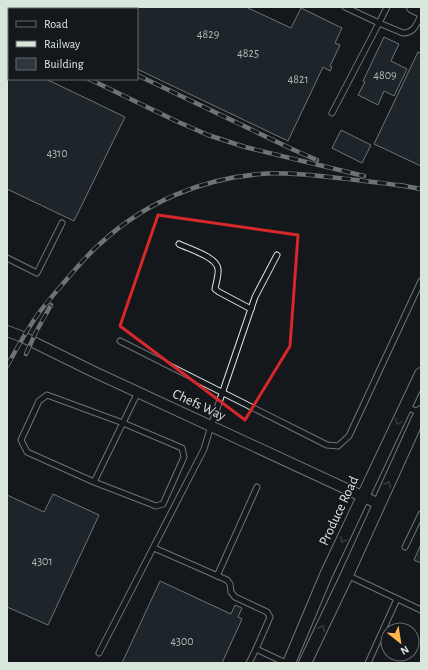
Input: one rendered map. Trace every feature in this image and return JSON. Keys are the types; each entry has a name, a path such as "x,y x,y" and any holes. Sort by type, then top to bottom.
{"street":[{"path":"413,7 421,11"},
{"name":"Chefs Way","path":"7,331 23,337 379,504"},
{"name":"Produce Road","path":"289,663 326,575 421,374"},
{"path":"305,663 347,576 421,413"}],"lane":[{"path":"345,7 403,33 413,30 416,27 421,15"},
{"path":"332,113 387,7"},
{"path":"7,258 37,273 62,223"},
{"path":"179,244 209,258 215,263 218,269 215,289 251,309"},
{"path":"99,653 204,450 255,297 277,255"},
{"path":"120,341 327,445 338,446 349,436 421,281"},
{"path":"94,482 138,392"},
{"path":"47,395 123,423 182,448 184,457 163,504 156,506 94,482 27,452 21,440 39,401 47,395"},
{"path":"406,407 421,413"},
{"path":"217,576 257,487"},
{"path":"405,547 421,514"},
{"path":"154,548 227,580 230,584 231,592 235,597 267,612 270,617 249,663"},
{"path":"347,576 421,610"},
{"path":"368,663 397,599"},
{"path":"256,649 286,663"}],"highlighted area":[{"path":"158,215 298,235 290,346 245,420 120,326"}],"building":[{"path":"246,7 291,28 301,8 342,28 335,43 340,45 330,66 332,67 330,71 323,67 288,141 138,69 138,8 38,8"},
{"path":"384,37 399,44 391,61 407,69 394,96 384,91 378,105 358,95"},
{"path":"418,52 421,53 421,166 374,144"},
{"path":"7,60 8,80 48,80 125,117 74,221 7,189"},
{"path":"341,130 371,145 362,163 332,148"},
{"path":"53,494 99,515 48,625 7,607 7,495 44,512"},
{"path":"421,544 421,563 414,560"},
{"path":"160,581 231,614 235,605 242,608 238,617 242,619 222,663 122,663"}],"railway":[{"path":"138,75 317,160"},
{"path":"91,80 208,135 245,147 364,176"},
{"path":"7,366 39,312 88,255 119,228 137,215 175,195 217,181 268,173 305,175 404,186"},
{"path":"399,185 421,189"},
{"path":"26,354 51,305"}]}
